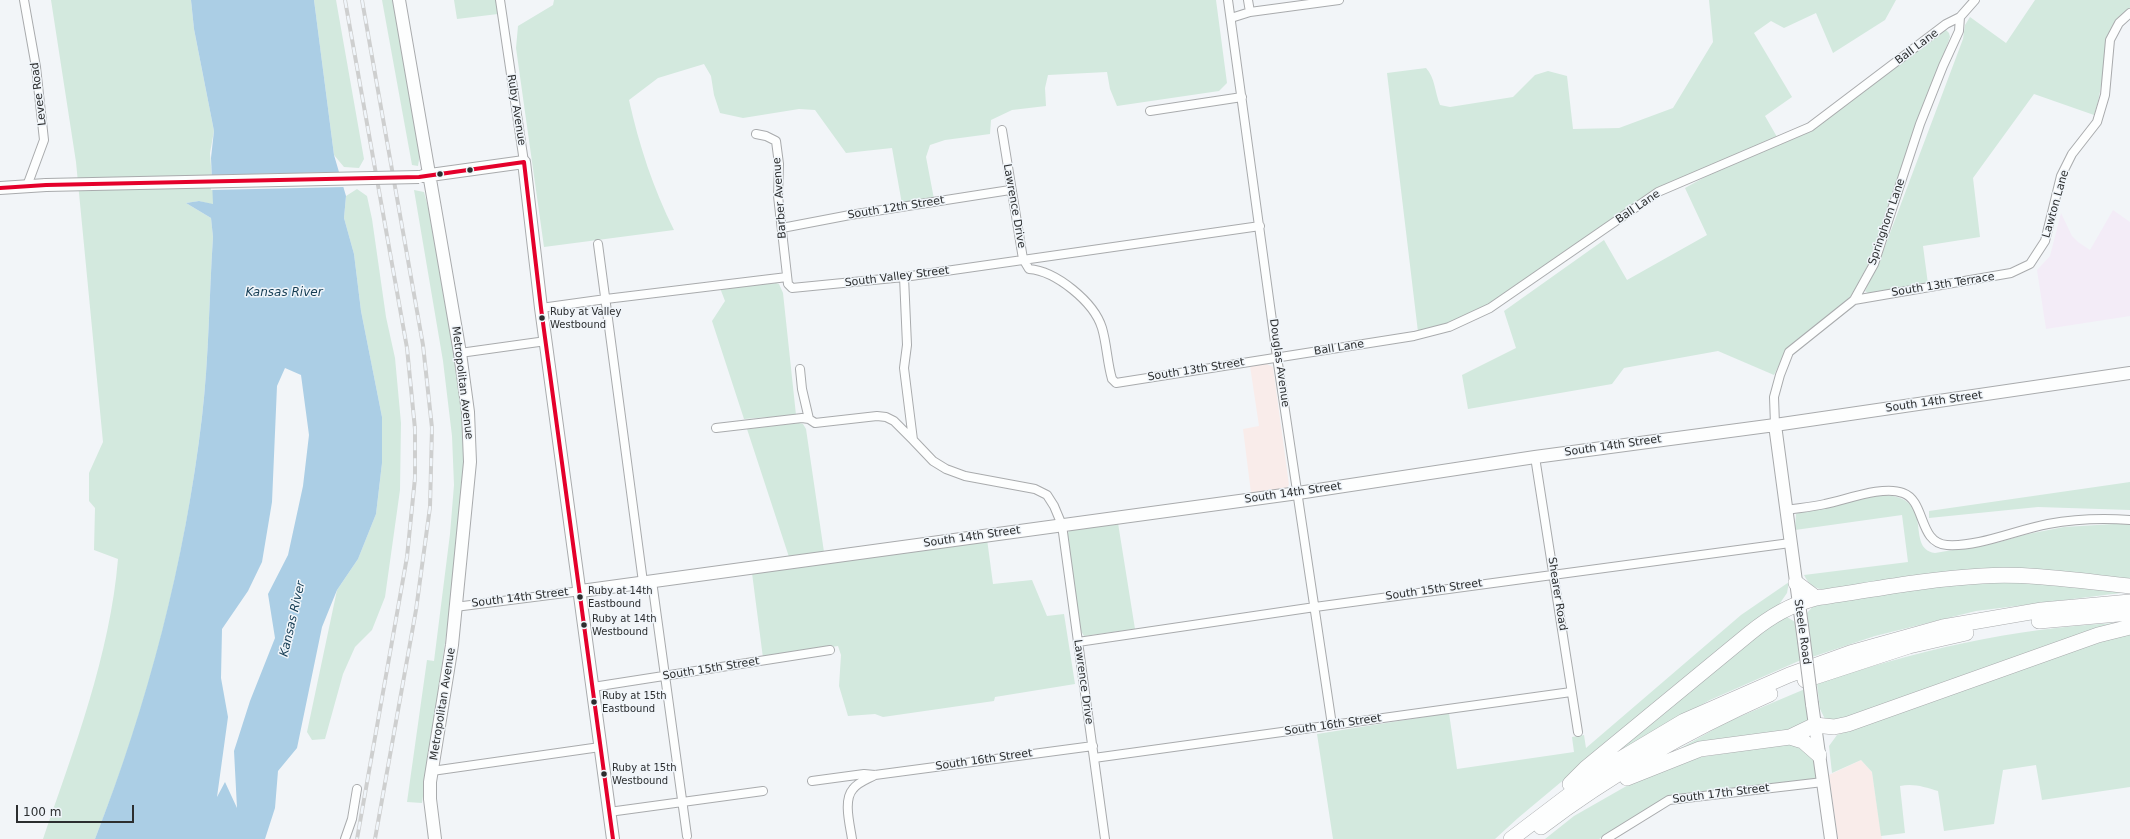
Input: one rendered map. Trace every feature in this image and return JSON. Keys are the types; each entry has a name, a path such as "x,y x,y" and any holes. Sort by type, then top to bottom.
{"highway":[{"path":"1540,816 1586,768 1689,682 1772,616 1798,603 1816,598 1931,580 1982,576 2032,576 2130,586"},
{"path":"1796,583 1816,598"},
{"path":"1511,839 1602,770 1684,721 1789,675 1843,655 1908,636 2005,615 2094,604 2130,602"},
{"path":"1526,839 1636,763 1678,739 1752,702 1818,675 1909,646 1995,627 2016,623 2130,613"},
{"path":"1591,793 1640,771 1700,749 1790,737 1815,725 1834,727 1848,724 2098,635 2130,627"},
{"path":"1790,737 1803,741 1820,755"}],"street":[{"name":"Levee Road","path":"24,0 36,67 44,140 27,186"},
{"name":"Metropolitan Avenue","path":"400,0 425,176 460,353 468,412 470,462 447,683 432,771 430,799 435,839"},
{"name":"Ruby Avenue","path":"500,0 524,162 541,308 581,591 592,687 613,839"},
{"name":"Douglas Avenue","path":"1228,0 1277,358 1332,725"},
{"path":"1248,0 1250,12"},
{"path":"1231,18 1250,12 1339,0"},
{"name":"Ball Lane","path":"1277,358 1414,336 1449,327 1490,308 1658,192 1810,127 1946,24 1960,17 1975,0"},
{"name":"Lawton Lane","path":"2030,264 2045,242 2061,176 2072,154 2097,122 2105,95 2110,40 2119,24 2130,13"},
{"name":"Springhorn Lane","path":"1775,425 1774,397 1780,375 1789,352 1854,300 1874,264 1920,124 1943,66 1959,31 1960,17"},
{"path":"1150,111 1242,97"},
{"name":"Lawrence Drive","path":"1002,130 1010,190 1023,259 1029,269 1041,270 1066,284 1094,312 1102,327 1112,379 1116,383"},
{"name":"Barber Avenue","path":"756,134 766,136 776,141 787,277"},
{"path":"0,188 46,185 425,176 524,162"},
{"name":"South 12th Street","path":"782,228 850,215 1010,190"},
{"name":"South Valley Street","path":"787,277 788,284 794,288 904,277 1260,226"},
{"path":"598,244 648,582 666,676 687,836"},
{"name":"South 13th Terrace","path":"1854,300 2011,273 2030,264"},
{"path":"541,308 787,277"},
{"path":"904,277 907,345 904,368 913,440"},
{"path":"460,353 546,341"},
{"name":"South 13th Street","path":"1116,383 1277,358"},
{"path":"800,369 802,389 809,419"},
{"name":"South 14th Street","path":"455,607 1298,493 1535,457 1775,425 2130,373"},
{"path":"716,428 802,418 809,419 814,423 877,416 886,417 894,421 913,440"},
{"name":"Steele Road","path":"1775,425 1831,839"},
{"name":"Lawrence Drive","path":"913,440 933,461 946,469 965,476 1035,489 1046,495 1054,506 1062,525 1105,839"},
{"name":"Shearer Road","path":"1535,457 1578,732"},
{"path":"1786,510 1825,504 1888,490 1902,492 1913,498 1930,537 1946,545 1966,544 2049,524 2106,519 2130,520"},
{"name":"South 15th Street","path":"1078,642 1315,607 1790,543"},
{"name":"South 15th Street","path":"592,687 830,650"},
{"name":"South 16th Street","path":"1094,758 1571,692"},
{"name":"South 16th Street","path":"875,775 1093,746"},
{"path":"432,771 600,747"},
{"path":"812,781 864,774 875,775"},
{"path":"852,839 848,804 849,796 852,789 875,775"},
{"name":"South 17th Street","path":"1606,839 1669,800 1823,782"},
{"path":"345,839 352,819 357,788"},
{"path":"609,812 763,791"}],"shaded area":[{"path":"2113,210 2130,222 2130,316 2046,329 2037,270 2050,256 2061,213 2072,236 2090,250"},
{"path":"1267,364 1273,367 1289,485 1286,488 1251,493 1243,429 1259,426 1250,366"},
{"path":"1861,760 1872,772 1882,839 1838,839 1829,775"}],"green space":[{"path":"51,0 191,0 194,29 214,131 210,153 214,205 199,201 186,203 211,218 213,237 208,350 202,417 186,525 175,578 148,684 132,736 95,839 43,839 78,736 99,666 114,595 118,559 94,550 95,508 89,501 89,473 103,442 76,162"},
{"path":"314,0 336,0 364,159 359,168 344,167 334,155"},
{"path":"382,0 393,0 420,154 418,166 412,165"},
{"path":"454,0 496,0 498,14 457,19"},
{"path":"554,0 1216,0 1227,83 1219,91 1117,106 1110,89 1107,72 1048,75 1045,88 1046,106 1012,110 991,120 990,134 945,140 930,145 926,157 934,199 902,204 892,148 846,153 815,110 799,109 743,118 720,113 714,95 711,76 704,64 658,78 629,100 647,166 674,230 544,247 516,48 518,26 553,5"},
{"path":"1709,0 1896,0 1885,20 1833,53 1816,13 1784,28 1771,21 1754,33 1792,97 1765,116 1777,137 1654,191 1491,304 1445,326 1418,332 1387,73 1426,68 1433,80 1440,105 1450,107 1513,97 1535,75 1548,71 1567,76 1573,129 1619,128 1673,108 1713,42"},
{"path":"2035,0 2130,0 2130,9 2120,20 2109,45 2094,115 2034,94 1973,178 1980,237 1923,246 1928,284 1868,293 1865,291 1881,257 1963,39 1965,25 1970,17 2006,43"},
{"path":"1946,30 1950,37 1871,259 1852,295 1783,357 1774,375 1718,351 1624,368 1612,384 1468,409 1462,375 1516,348 1504,311 1604,240 1627,280 1707,235 1685,188 1721,168 1802,134 1942,31"},
{"path":"357,189 367,196 372,219 386,317 395,358 401,423 400,490 385,597 372,630 355,647 343,674 325,739 312,740 307,732 337,590 358,559 376,514 382,463 382,417 361,311 354,254 344,218 346,196"},
{"path":"414,190 424,192 432,222 453,346 461,406 464,456 456,566 422,803 407,802 427,660 434,661 450,534 454,485 452,436 443,361"},
{"path":"776,283 779,284 783,293 796,415 744,419 712,321 725,301 720,288"},
{"path":"799,423 803,424 806,429 824,552 789,557 747,429"},
{"path":"2130,482 2130,510 2038,507 1929,518 1929,511"},
{"path":"1881,495 1899,498 1909,504 1915,512 1921,542 1926,549 1935,553 2000,542 2023,535 2064,527 2130,523 2130,582 2036,572 1827,590 1819,589 1813,586 1804,575 1908,562 1902,515 1795,530 1796,514"},
{"path":"1118,523 1135,629 1084,636 1081,631 1067,534 1071,529"},
{"path":"987,539 993,584 1032,580 1047,616 1064,614 1075,684 995,697 994,701 883,717 875,714 848,716 839,686 841,655 838,646 763,658 752,573"},
{"path":"1999,580 2129,592 1976,611 1875,636 1812,657 1807,613 1814,605 1838,599"},
{"path":"1789,582 1787,593 1778,606 1646,711 1495,839 1333,839 1317,734 1449,713 1457,769 1574,752 1572,737 1584,735 1586,748 1741,615"},
{"path":"1787,617 1795,622 1801,660 1710,700 1612,755 1751,636"},
{"path":"2116,623 1843,721 1825,719 1820,709 1817,684 1890,661 1964,643 2002,636 2039,630"},
{"path":"2130,633 2130,787 2042,800 2036,765 2003,770 1994,824 1944,831 1938,791 1914,785 1905,785 1900,786 1905,833 1881,836 1872,772 1861,760 1832,773 1829,746 1837,735 2047,659"},
{"path":"1805,689 1808,719 1806,722 1790,732 1672,753 1727,722"},
{"path":"1790,743 1797,744 1815,756 1818,776 1816,779 1660,802 1599,839 1545,839 1574,816 1630,784 1696,758"}],"water":[{"name":"Kansas River","path":"191,0 314,0 334,155 346,196 344,218 354,254 361,311 382,417 382,463 376,514 358,559 337,590 322,627 297,748 278,771 275,808 265,839 95,839 132,736 162,631 186,525 202,417 208,350 213,237 211,218 186,203 199,201 213,204 211,158 214,131 194,29","holes":["285,368 301,375 309,435 303,486 288,555 268,594 275,638 250,701 234,751 237,808 225,782 217,797 228,717 221,678 222,629 248,591 262,562 272,502 277,386"]}],"pier":[{"path":"341,172 345,187 211,190 210,175"}],"railway":[{"path":"345,0 407,348 415,429 415,478 407,557 357,839"},
{"path":"362,0 423,345 432,428 430,507 416,610 375,839"}],"transit line":[{"path":"524,162 541,308 613,839"},
{"path":"0,188 46,185 419,177 524,162"}],"place":[{"name":"Ruby at Valley Westbound","path":"542,318"},
{"name":"Ruby at 14th Eastbound","path":"580,597"},
{"name":"Ruby at 14th Westbound","path":"584,625"},
{"name":"Ruby at 15th Eastbound","path":"594,702"},
{"name":"Ruby at 15th Westbound","path":"604,774"}]}
